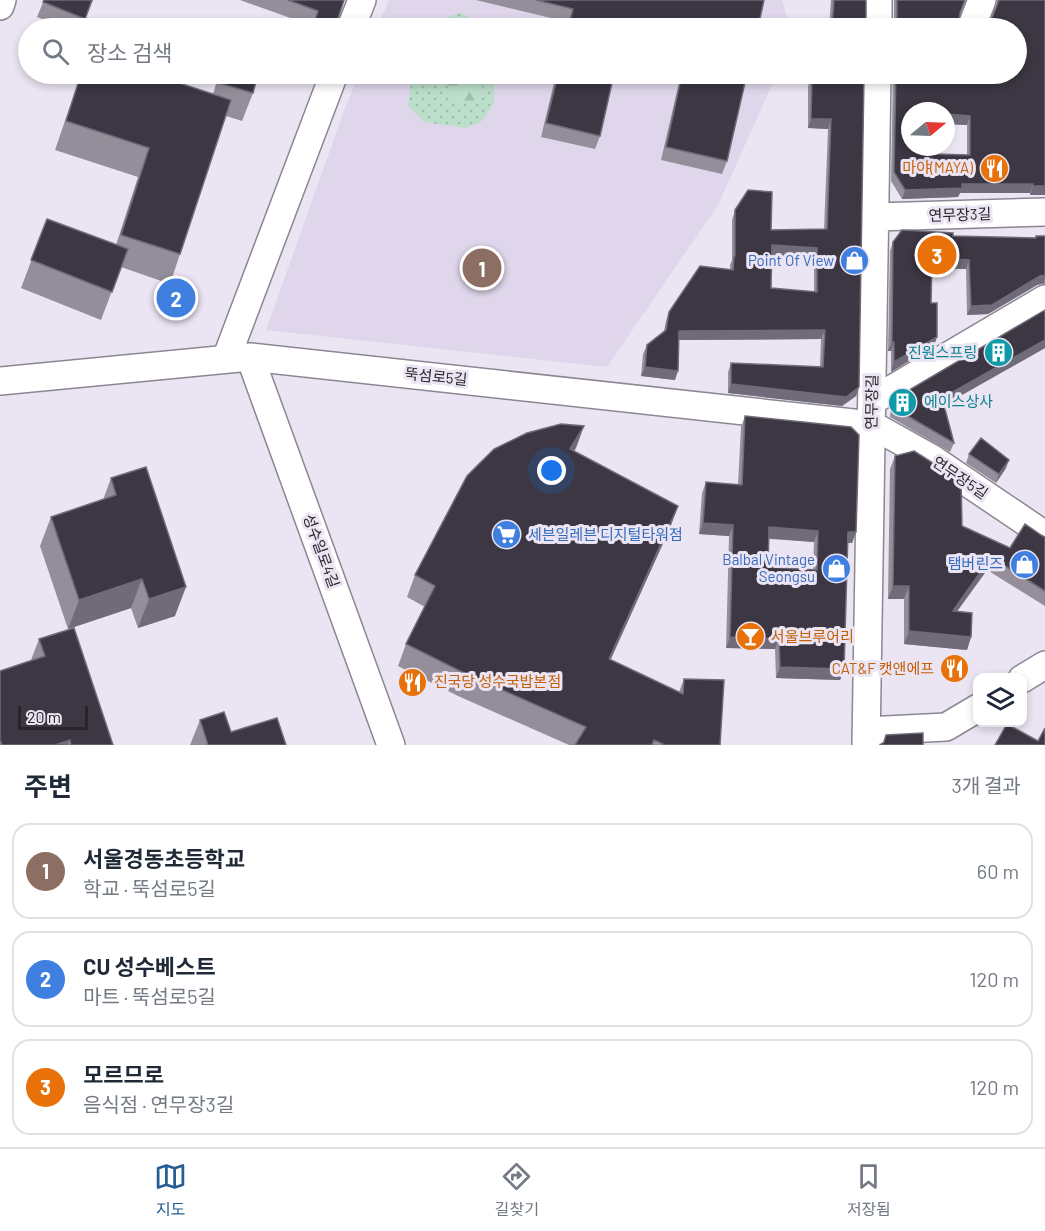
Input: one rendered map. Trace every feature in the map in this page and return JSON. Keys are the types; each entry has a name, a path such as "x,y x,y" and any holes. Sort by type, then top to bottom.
{"street":[{"path":"0,6 2,0"},
{"path":"355,18 362,0"},
{"path":"878,0 878,18"},
{"path":"975,18 982,0"},
{"path":"238,358 331,84"},
{"name":"연무장길","path":"877,84 866,738 946,727 973,711"},
{"name":"연무장3길","path":"875,217 1045,212"},
{"path":"872,413 1045,299"},
{"name":"뚝섬로5길","path":"0,381 238,358 872,413"},
{"name":"성수일로4길","path":"238,358 391,745"},
{"name":"연무장5길","path":"872,413 931,458 1045,536"},
{"path":"1027,676 1045,665"}],"shaded area":[{"path":"389,0 782,0 787,18 381,18"},
{"path":"355,84 772,84 718,205 607,367 266,330"}],"green space":[{"path":"459,13 471,18 446,18"},
{"path":"411,84 494,84 494,103 481,122 465,128 424,122 408,105"},
{"path":"447,84 483,84 482,92 476,102 460,103 449,94"}],"building":[{"path":"44,0 92,0 85,18 43,2"},
{"path":"288,0 344,0 338,18 316,18 318,11"},
{"path":"536,0 764,0 760,18 571,18 573,9"},
{"path":"834,0 866,0 866,18 833,18"},
{"path":"897,0 965,0 959,18 897,18"},
{"path":"999,0 1045,0 1045,186 962,184 962,188 905,190 894,172 896,84 1027,84 1027,18 992,18"},
{"path":"78,84 182,84 231,100 180,254 121,235 149,148 66,121"},
{"path":"222,84 255,84 253,93"},
{"path":"556,84 612,84 600,136 546,123"},
{"path":"680,84 745,84 727,161 666,147"},
{"path":"812,84 864,84 859,387 846,397 731,384 731,363 823,367 825,330 679,331 678,371 645,367 647,345 666,330 669,312 700,266 733,270 735,210 748,190 772,192 771,230 827,229 831,119 811,119","holes":["772,245 817,248 817,292 771,288"]},
{"path":"47,219 128,249 112,292 31,260"},
{"path":"902,230 953,233 953,236 1036,238 1036,236 1045,236 1045,275 992,305 971,306 969,260 932,258 931,303 937,303 937,337 894,362 894,342 892,342 893,242"},
{"path":"1045,310 1045,340 942,398 954,443 894,408 894,399"},
{"path":"745,416 851,427 859,435 856,532 848,532 844,669 780,667 779,639 730,637 733,525 703,523 706,482 742,485","holes":["769,527 818,531 817,570 768,567"]},
{"path":"561,424 584,426 570,449 678,506 609,659 683,694 684,679 724,680 720,745 665,745 654,740 652,745 575,745 586,727 466,674 406,644 435,586 415,575 467,476 494,449 527,433"},
{"path":"981,438 1009,460 999,474 969,454"},
{"path":"914,451 961,481 962,526 1010,548 1025,524 1045,537 1045,591 991,557 953,611 972,613 971,637 909,631 909,586 893,586 895,456"},
{"path":"146,467 186,587 149,599 142,579 79,600 51,517 116,495 111,478"},
{"path":"74,628 113,745 71,745 70,740 55,745 2,745 0,740 0,671 45,656 39,639"},
{"path":"224,712 231,732 277,718 286,745 208,745 200,720"},
{"path":"1005,727 1012,727 1038,741 1045,728 1045,745 995,745"},
{"path":"923,733 923,745 880,745 884,742 886,735"}],"place":[{"name":"마야(MAYA)","path":"994,168"},
{"name":"모르므로","path":"937,255"},
{"name":"Point Of View","path":"855,261"},
{"name":"서울경동초등학교","path":"482,268"},
{"name":"CU 성수베스트","path":"176,298"},
{"name":"진원스프링","path":"998,353"},
{"name":"에이스상사","path":"903,402"},
{"name":"세븐일레븐 디지털타워점","path":"507,535"},
{"name":"탬버린즈","path":"1024,564"},
{"name":"Balbal Vintage Seongsu","path":"836,569"},
{"name":"서울브루어리","path":"750,637"},
{"name":"CAT&F 캣앤에프","path":"955,669"},
{"name":"진국당 성수국밥본점","path":"413,682"}]}
